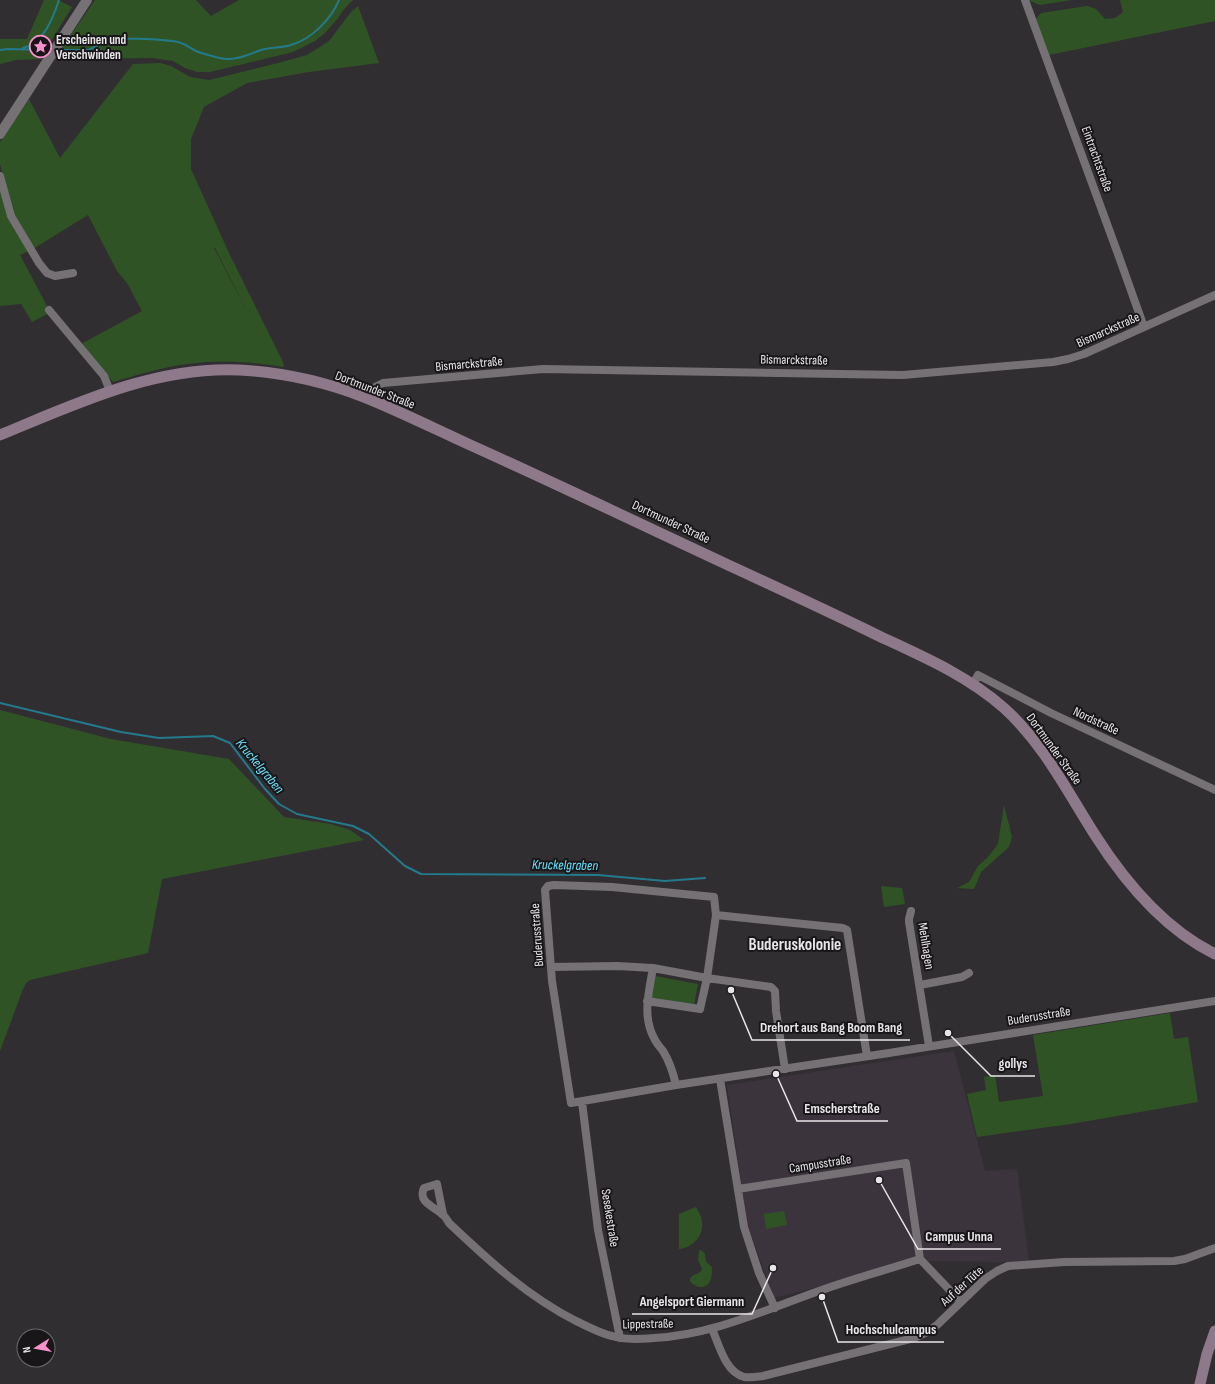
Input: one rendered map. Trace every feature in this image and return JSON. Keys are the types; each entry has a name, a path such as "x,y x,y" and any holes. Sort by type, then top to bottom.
{"main road":[{"name":"Dortmunder Straße","path":"0,435 59,410 110,391 179,374 205,371 237,370 274,373 312,381 363,397 507,461 800,598 936,663 973,684 1001,705 1028,734 1058,776 1098,840 1125,878 1168,923 1187,938 1215,954"},
{"path":"1200,1384 1207,1354 1215,1331"}],"street":[{"path":"0,134 87,0"},
{"name":"Eintrachtstraße","path":"1026,0 1144,327"},
{"path":"0,176 11,216 39,263 47,273 55,276 72,273"},
{"name":"Bismarckstraße","path":"363,397 371,389 383,383 543,369 903,375 1053,362 1084,354 1215,295"},
{"path":"49,310 104,376 110,391"},
{"name":"Nordstraße","path":"973,684 978,675 1051,713 1215,790"},
{"name":"Buderusstraße","path":"716,915 714,897 612,887 548,886 546,890 552,981 571,1104 676,1085 1215,1000"},
{"name":"Mehlhagen","path":"911,911 909,922 929,1046"},
{"path":"647,1001 700,1009 707,978 716,915 843,928 847,930 867,1056"},
{"path":"551,967 610,966 653,968 707,978 771,987 775,991 776,1011 784,1069"},
{"path":"653,968 647,1001 647,1012 651,1032 673,1069 676,1085"},
{"name":"Mehlhagen","path":"920,985 962,977 969,973"},
{"path":"720,1079 744,1227 759,1273 775,1308"},
{"name":"Sesekestraße","path":"582,1102 598,1230 620,1338"},
{"name":"Campusstraße","path":"738,1188 906,1163 920,1259"},
{"name":"Lippestraße","path":"443,1214 454,1228 499,1269 533,1296 568,1317 603,1333 620,1338 658,1338 712,1329 775,1308 820,1290 920,1259"},
{"name":"Auf der Tüte","path":"712,1329 727,1364 735,1372 752,1378 914,1338 937,1325 985,1279 1008,1266 1064,1262 1174,1261 1185,1259 1215,1248"},
{"path":"920,1259 961,1302"}],"shaded area":[{"path":"954,1051 985,1171 1017,1169 1029,1261 920,1261 774,1298 747,1223 727,1085"}],"green space":[{"path":"44,0 58,0 72,7 40,59 16,60 0,64 0,39 27,39"},
{"path":"95,0 196,0 211,16 239,0 353,0 325,33 315,41 293,52 210,72 197,72 185,68 173,61 152,58 54,59"},
{"path":"1029,0 1072,0 1040,5"},
{"path":"1120,0 1215,0 1215,21 1049,55 1036,19 1041,13 1087,6 1096,9 1105,19 1115,18 1123,12"},
{"path":"358,6 379,63 309,72 247,83 204,107 191,139 191,169 229,253 283,362 284,367 236,362 200,362 159,369 113,382 81,344 142,311 127,283 117,271 88,215 33,249 12,213 0,164 0,142 29,99 60,158 133,64 160,63 171,66 190,77 209,80 307,55 329,41 351,12","holes":["214,248 215,248 250,317"]},
{"path":"0,188 29,251 20,255 46,304 49,313 32,322 21,304 0,306"},
{"path":"0,710 111,739 229,759 284,817 331,824 350,830 364,840 162,879 148,953 30,980 26,983 23,989 0,1051"},
{"path":"1004,805 1012,837 1009,847 981,872 974,889 957,888 969,882 978,866 988,857 998,844"},
{"path":"881,886 902,888 905,904 884,907"},
{"path":"655,976 698,984 694,1006 651,999"},
{"path":"1170,1013 1174,1039 1188,1037 1198,1102 1071,1124 977,1137 967,1094 986,1090 984,1077 995,1075 999,1102 1043,1096 1033,1035"},
{"path":"696,1207 702,1220 701,1232 693,1244 679,1249 679,1214"},
{"path":"784,1211 787,1225 766,1229 764,1214"},
{"path":"701,1250 705,1254 706,1262 712,1267 712,1275 707,1285 699,1287 690,1281 690,1278 699,1273 702,1269 698,1260 699,1251"}],"waterway":[{"path":"23,48 37,41 47,29 59,0"},
{"path":"58,50 88,50 104,41 147,39 176,41 196,51 224,59 235,59 261,50 284,47 299,42 313,33 326,21 339,0"},
{"path":"0,50 52,50"},
{"name":"Kruckelgraben","path":"0,703 121,732 159,738 213,736 230,743 265,789 279,804 297,814 353,826 369,834 405,866 421,874 598,875 665,881 705,878"}],"place":[{"name":"Erscheinen und Verschwinden","path":"40,47"},
{"name":"Drehort aus Bang Boom Bang","path":"731,990"},
{"name":"gollys","path":"948,1033"},
{"name":"Emscherstraße","path":"776,1074"},
{"name":"Campus Unna","path":"879,1180"},
{"name":"Angelsport Giermann","path":"773,1268"},
{"name":"Hochschulcampus","path":"822,1297"}],"district":[{"name":"Buderuskolonie","path":"795,945"}]}
